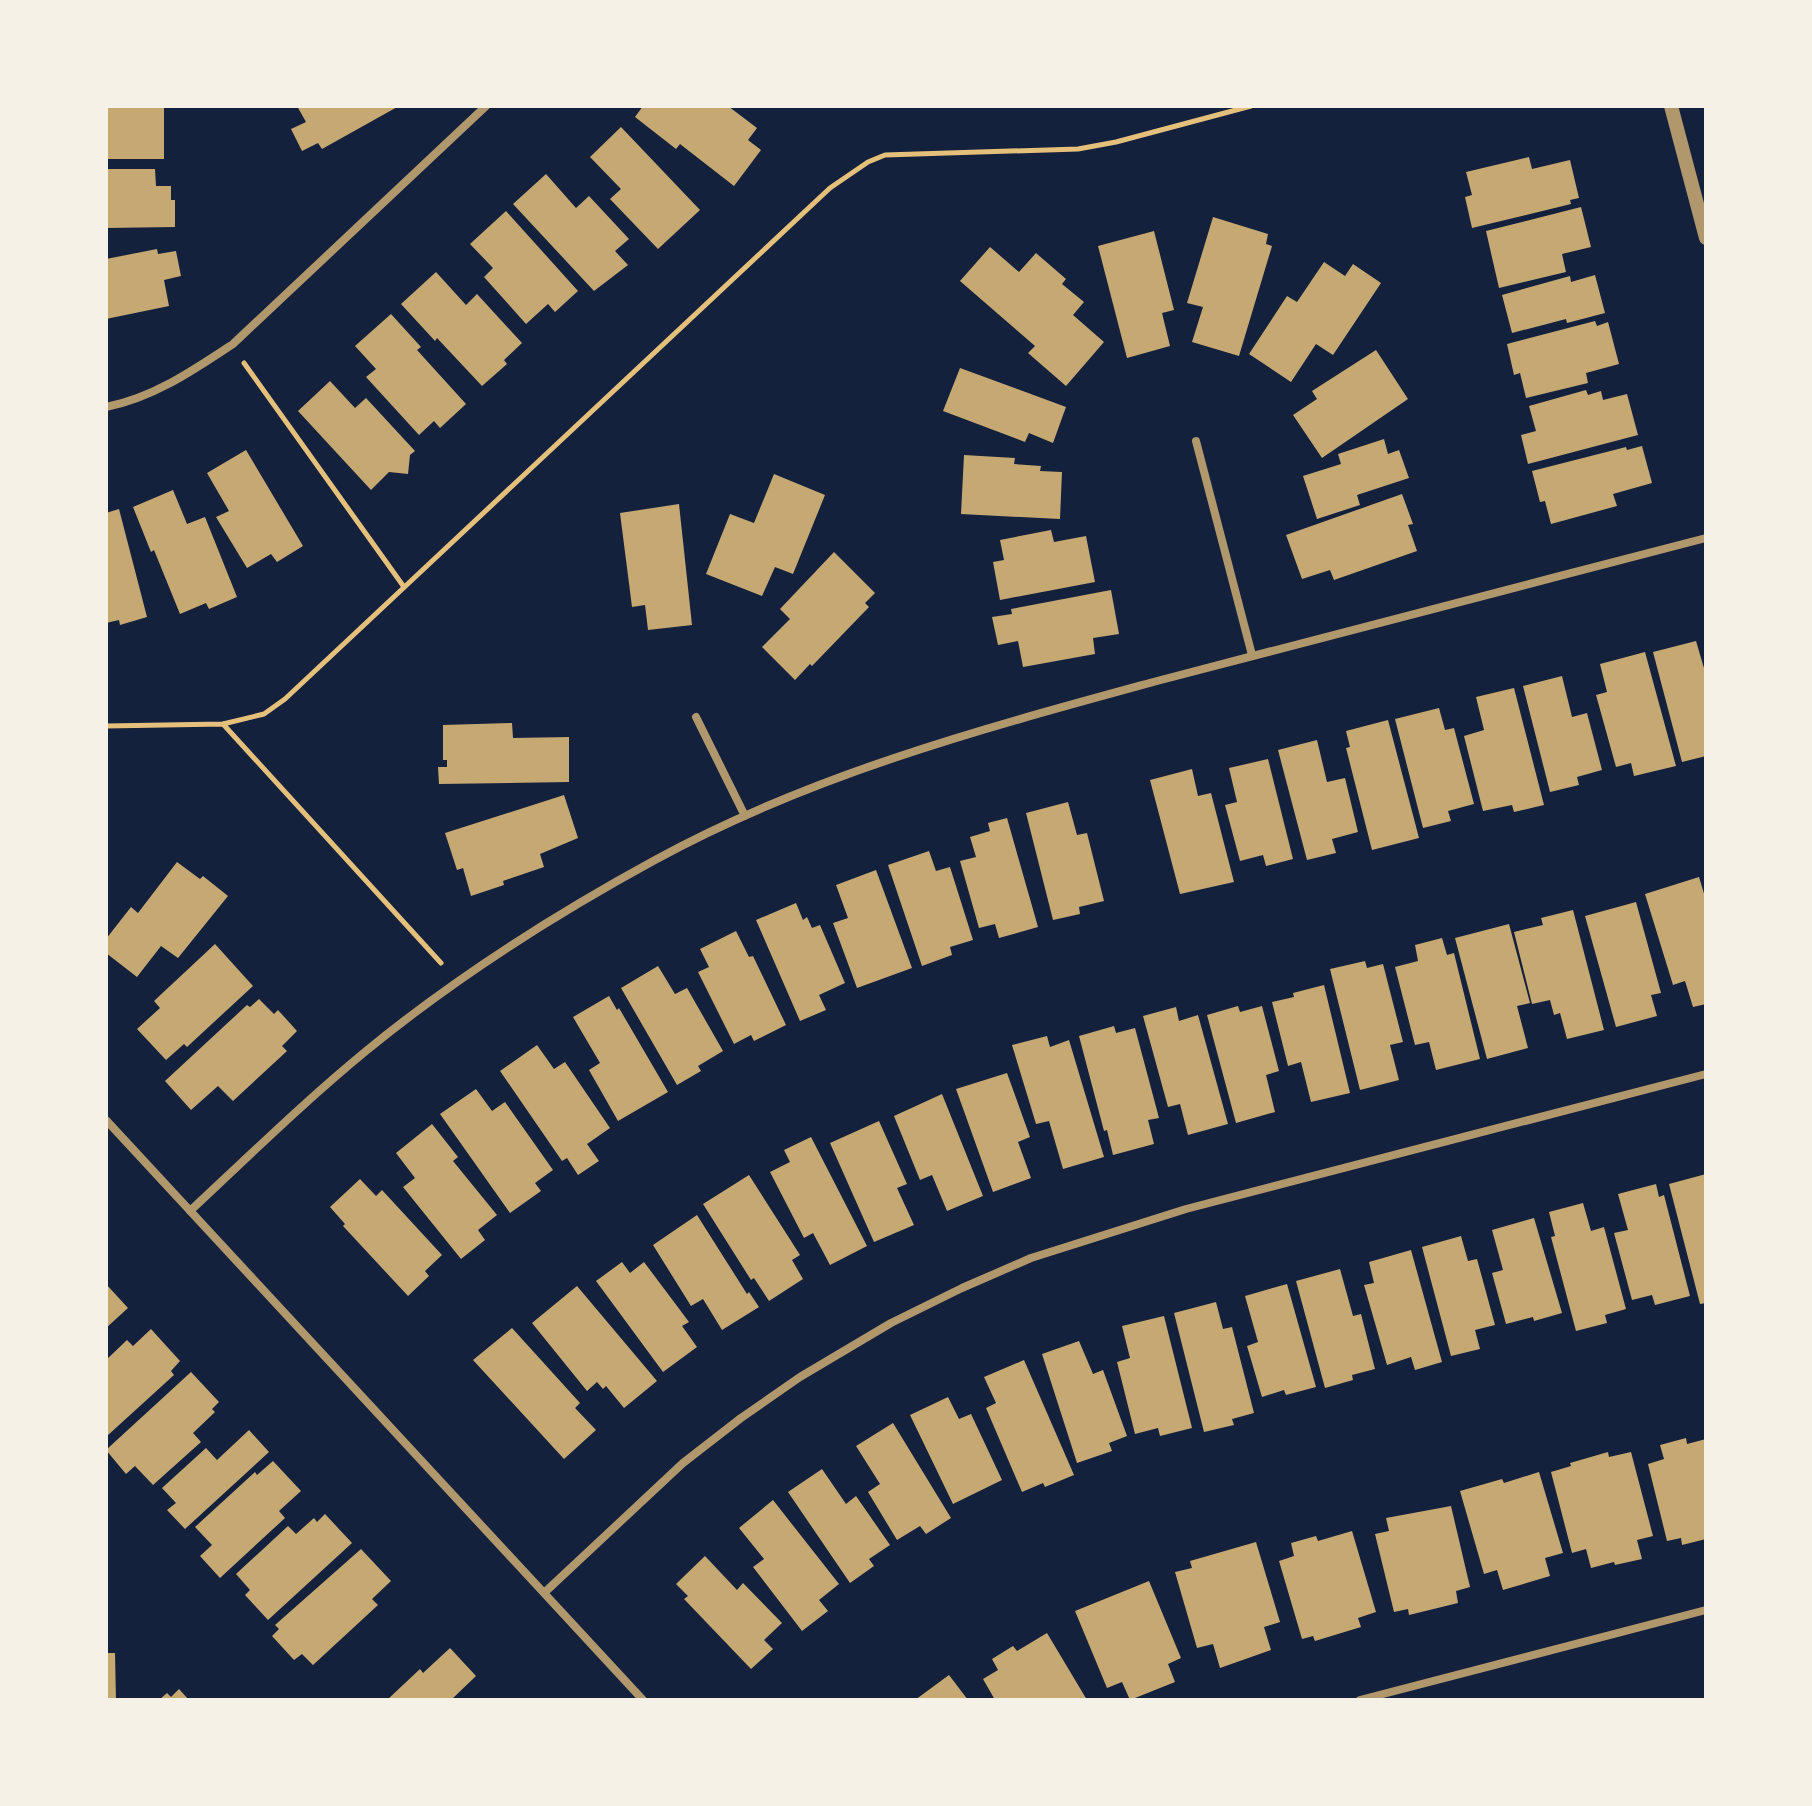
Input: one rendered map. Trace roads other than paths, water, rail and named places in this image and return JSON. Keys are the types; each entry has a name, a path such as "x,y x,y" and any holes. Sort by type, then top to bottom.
{"street":[{"path":"106,407 156,390 194,371 233,344 486,106"},
{"path":"1671,106 1706,238"},
{"path":"1196,441 1252,655"},
{"path":"190,1211 368,1049 458,981 656,859 745,816 869,766 961,735 1252,655 1706,538"},
{"path":"696,717 745,816"},
{"path":"544,1593 683,1463 741,1418 800,1377 891,1323 962,1288 1031,1258 1186,1209 1706,1074"},
{"path":"106,1120 643,1700"},
{"path":"1360,1700 1706,1610"}]}
